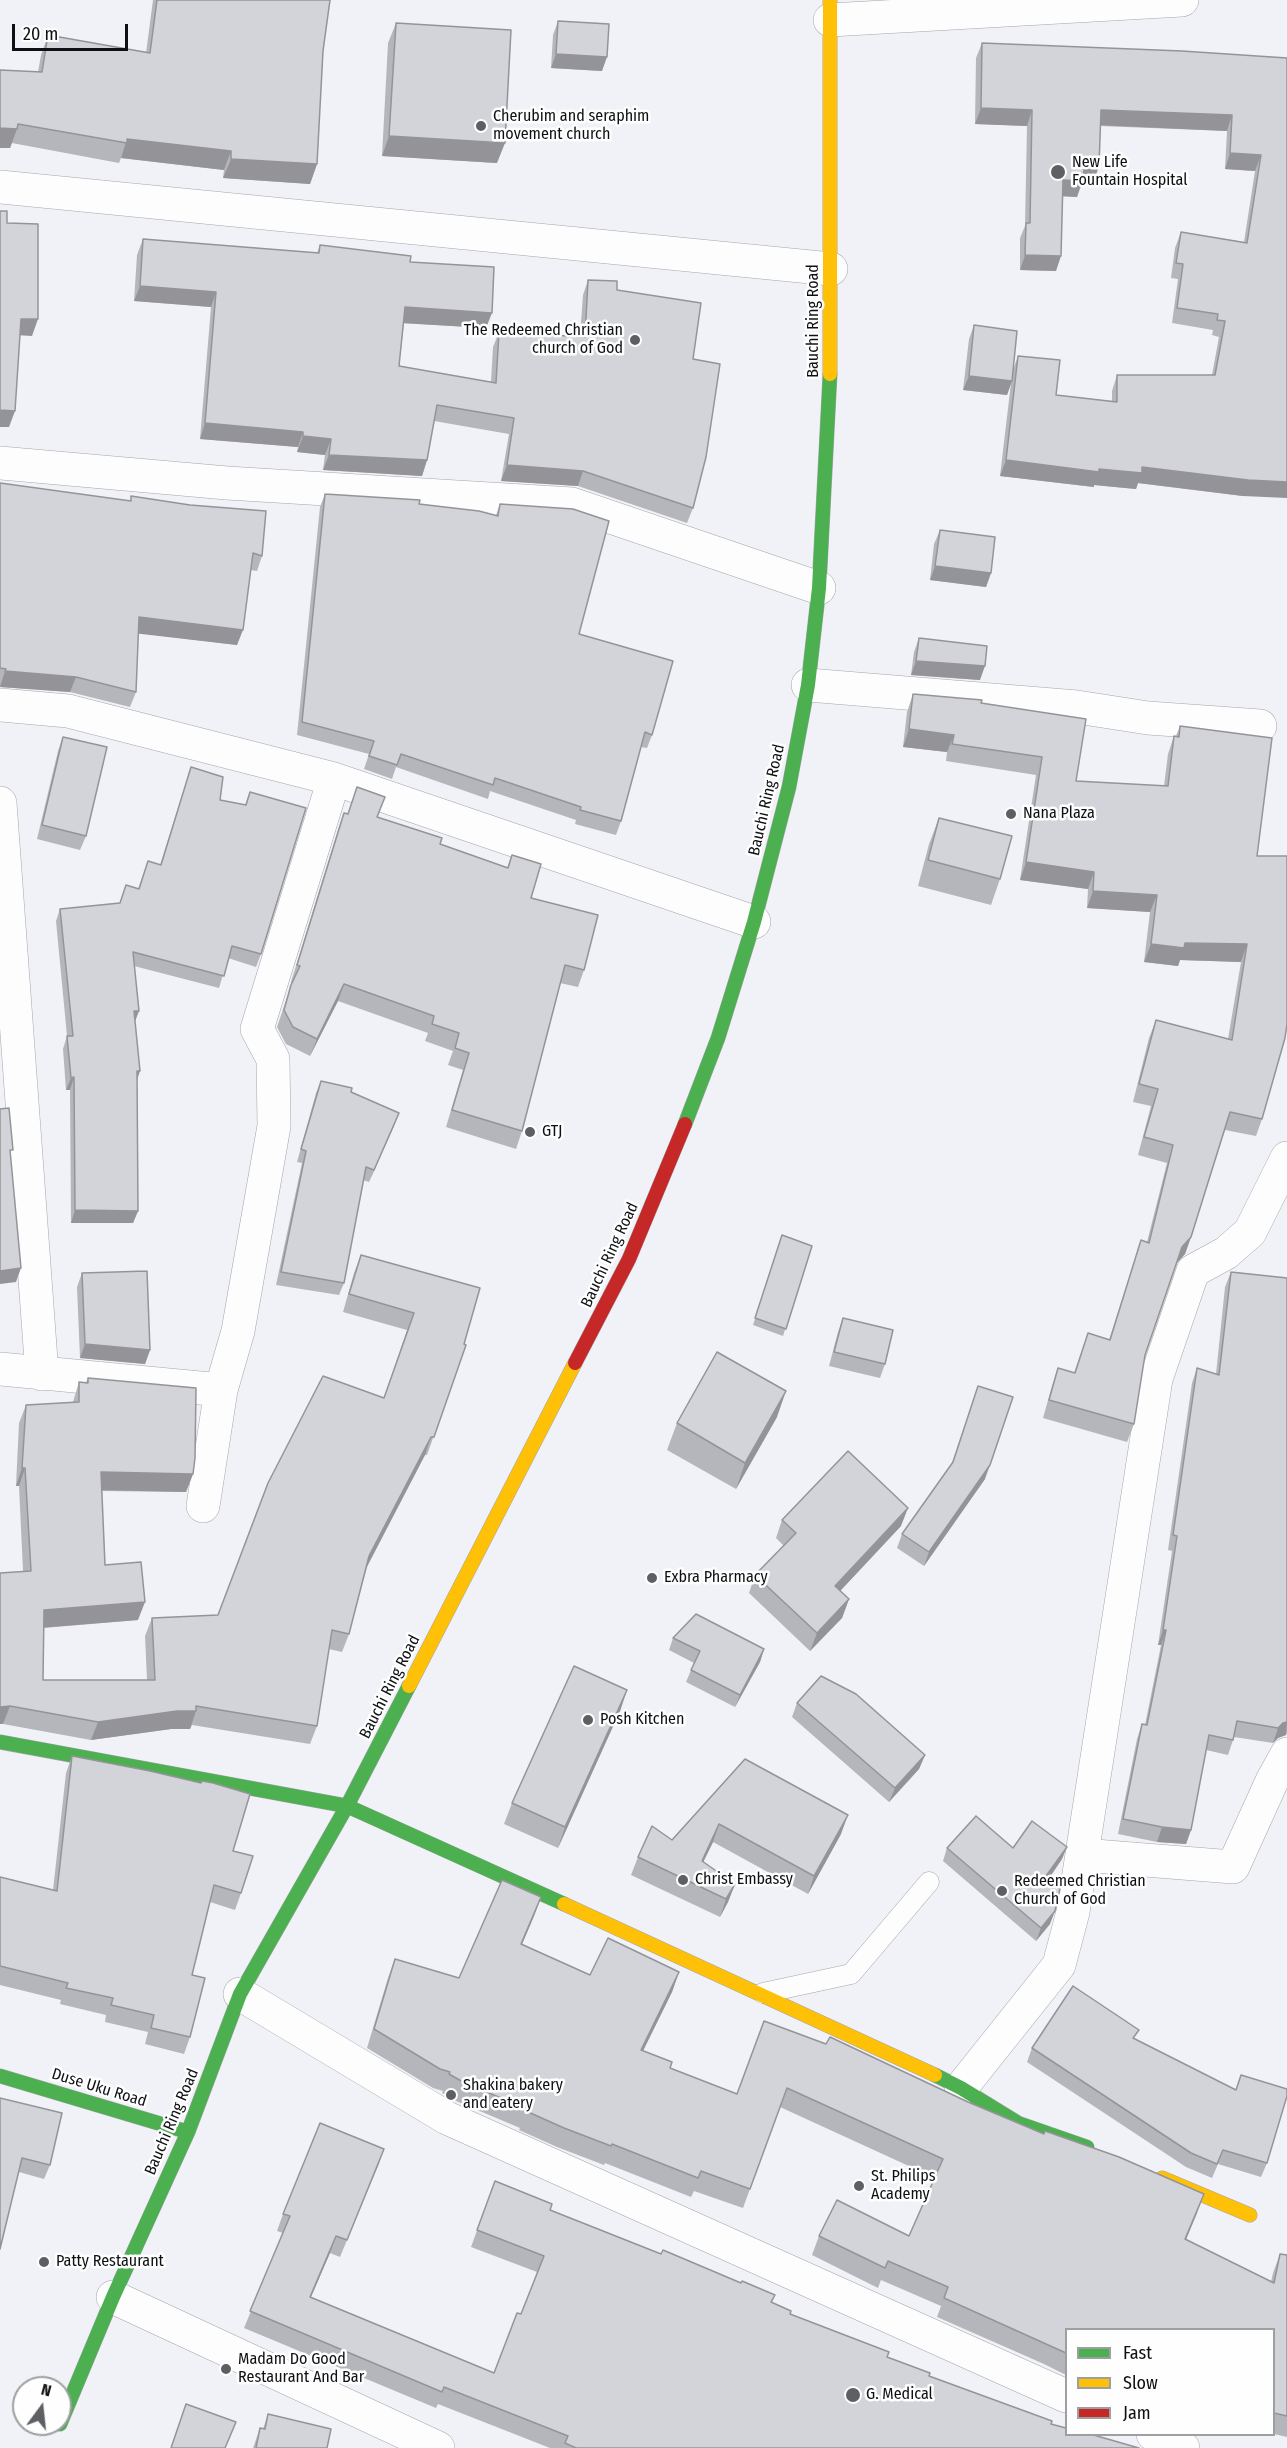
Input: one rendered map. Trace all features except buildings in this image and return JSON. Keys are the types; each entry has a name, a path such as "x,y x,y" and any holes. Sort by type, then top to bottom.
{"main road":[{"name":"Bauchi Ring Road","path":"72,2395 113,2297 188,2132 240,1994 347,1806 629,1259 718,1038 754,922 789,787 808,685 819,588 830,377 830,10"},
{"path":"0,1742 347,1806 760,1993 960,2088 1018,2123 1096,2151"},
{"name":"Duse Uku Road","path":"0,2076 188,2132"},
{"path":"1152,2173 1250,2215"},
{"name":"Bauchi Ring Road","path":"53,2440 55,2436"}],"street":[{"path":"830,10 1182,0"},
{"path":"0,187 831,269"},
{"path":"0,463 227,483 572,504 819,588"},
{"path":"808,685 1077,707 1148,718 1260,726"},
{"path":"0,705 68,711 334,779 754,922"},
{"path":"203,1506 221,1390 238,1331 274,1126 273,1059 257,1029 334,779"},
{"path":"0,803 42,1374"},
{"path":"960,2088 1059,1965 1073,1912 1156,1379 1193,1271 1226,1253 1250,1232 1285,1167"},
{"path":"0,1369 221,1390"},
{"path":"1082,1855 1233,1867 1272,1781 1287,1754"},
{"path":"240,1994 447,2118 1065,2396"},
{"path":"113,2297 438,2448"},
{"path":"1157,2436 1184,2448"}],"lane":[{"path":"760,1993 851,1974 929,1882"}],"traffic: fast":[{"path":"685,1124 718,1038 754,922 789,787 808,685 819,588 830,374"},
{"path":"72,2395 113,2297 188,2132 240,1994 347,1806 409,1686"},
{"path":"0,1742 347,1806 564,1904"},
{"path":"935,2075 1018,2123 1087,2147"},
{"path":"0,2076 188,2132"}],"traffic: slow":[{"path":"830,0 830,374"},
{"path":"409,1686 575,1363"},
{"path":"564,1904 935,2075"},
{"path":"1162,2178 1250,2215"}],"traffic: jam":[{"path":"575,1363 629,1259 685,1124"}],"place":[{"name":"Cherubim and seraphim movement church","path":"481,126"},
{"name":"New Life Fountain Hospital","path":"1058,172"},
{"name":"The Redeemed Christian church of God","path":"635,340"},
{"name":"Nana Plaza","path":"1011,814"},
{"name":"GTJ","path":"530,1132"},
{"name":"Exbra Pharmacy","path":"652,1578"},
{"name":"Posh Kitchen","path":"588,1720"},
{"name":"Christ Embassy","path":"683,1880"},
{"name":"Redeemed Christian Church of God","path":"1002,1891"},
{"name":"Shakina bakery and eatery","path":"451,2095"},
{"name":"St. Philips Academy","path":"859,2186"},
{"name":"Patty Restaurant","path":"44,2262"},
{"name":"Madam Do Good Restaurant And Bar","path":"226,2369"},
{"name":"G. Medical","path":"853,2395"}]}
